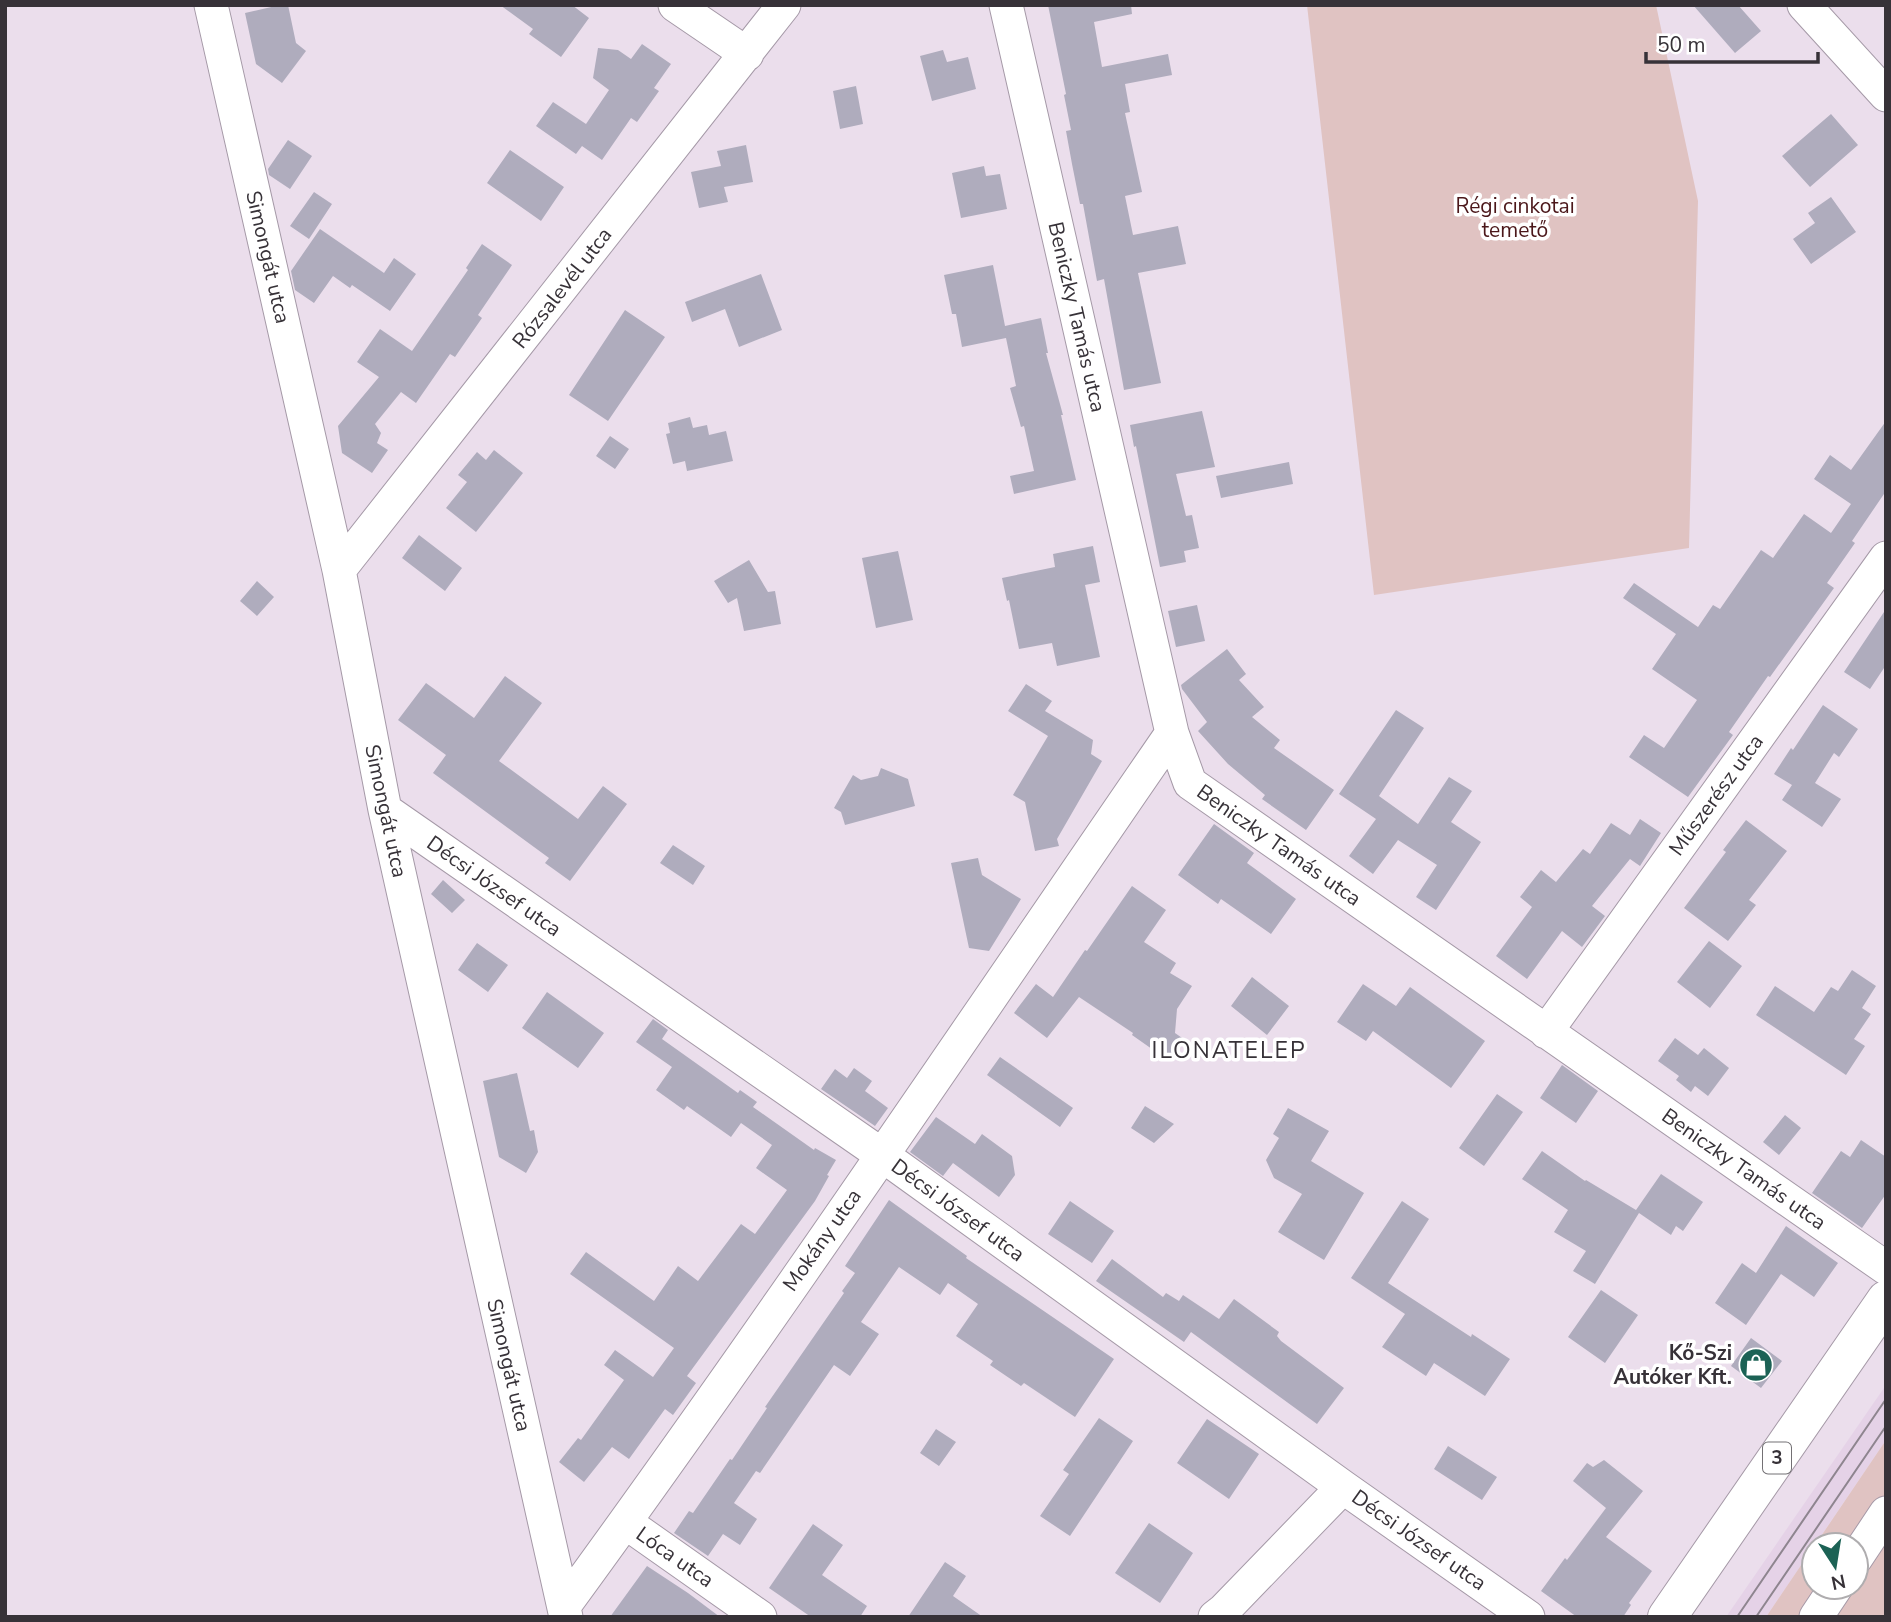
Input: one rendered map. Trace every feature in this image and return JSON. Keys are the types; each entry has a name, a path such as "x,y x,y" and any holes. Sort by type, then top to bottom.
{"main road":[{"name":"3","path":"1667,1617 1886,1300"}],"street":[{"name":"Simongát utca","path":"211,5 339,570 385,810 565,1612"},
{"path":"675,5 747,54"},
{"name":"Rózsalevél utca","path":"339,570 784,5"},
{"name":"Beniczky Tamás utca","path":"1006,5 1172,733 1190,783 1886,1268"},
{"path":"1804,5 1886,96"},
{"name":"Műszerész utca","path":"1546,1032 1886,558"},
{"name":"Mokány utca","path":"565,1612 1172,733"},
{"name":"Décsi József utca","path":"385,810 882,1155 1528,1617"},
{"path":"1214,1617 1224,1610 1343,1487"},
{"path":"1870,1537 1886,1513"},
{"name":"Lóca utca","path":"625,1522 760,1617"},
{"path":"1816,1617 1827,1601"}],"shaded area":[{"path":"1886,1385 1886,1440 1824,1531 1800,1531 1800,1567 1766,1617 1726,1617"}],"green space":[{"name":"Régi cinkotai temető","path":"1307,5 1656,5 1698,201 1689,548 1374,595"},
{"path":"1886,1440 1886,1617 1766,1617 1800,1567 1800,1601 1870,1601 1870,1531 1824,1531"}],"building":[{"path":"288,5 296,43 306,51 282,83 256,64 245,13"},
{"path":"500,5 572,5 589,18 561,57 529,34 533,29"},
{"path":"1048,5 1131,5 1132,14 1094,22 1102,67 1168,54 1172,75 1125,84 1130,112 1125,113 1142,192 1125,196 1133,235 1178,226 1186,264 1138,273 1161,383 1124,390 1104,279 1097,281 1083,204 1080,204 1072,164 1066,131 1071,130 1064,95 1066,94"},
{"path":"1693,5 1738,5 1761,31 1735,53"},
{"path":"642,44 671,64 654,88 659,91 637,122 631,118 602,160 582,146 576,154 536,126 553,102 586,124 609,90 593,78 598,48 618,50 631,59"},
{"path":"943,50 947,62 968,57 976,89 932,101 920,56"},
{"path":"856,86 863,124 840,129 833,91"},
{"path":"1831,114 1858,145 1810,187 1782,156"},
{"path":"288,140 312,156 290,189 269,175 268,169"},
{"path":"746,145 753,182 724,187 728,202 699,208 691,172 721,166 717,151"},
{"path":"510,150 564,187 541,221 487,183"},
{"path":"984,166 986,176 1000,174 1007,209 961,218 952,173"},
{"path":"314,192 332,204 309,239 290,226"},
{"path":"1831,197 1856,232 1811,264 1793,239 1815,223 1808,213"},
{"path":"320,229 384,273 394,258 416,274 390,311 352,285 350,288 333,276 314,303 295,290 291,271"},
{"path":"482,244 512,265 478,315 482,318 455,357 450,354 416,403 401,392 375,424 381,433 377,443 388,450 372,473 342,453 338,426 379,377 357,362 380,329 412,351 468,270 466,268"},
{"path":"993,265 1005,326 1041,318 1046,353 1063,415 1076,480 1014,494 1010,476 1034,471 1024,426 1021,427 1010,388 1016,386 1006,338 962,347 956,314 952,314 944,275"},
{"path":"761,274 782,330 739,347 725,309 692,322 685,302"},
{"path":"625,310 665,337 608,421 569,395"},
{"path":"1202,411 1215,467 1176,474 1186,516 1192,515 1199,548 1184,551 1186,562 1160,567 1130,425"},
{"path":"690,417 693,428 707,425 709,435 726,431 733,461 687,471 685,461 673,464 666,434 670,433 668,423"},
{"path":"1886,421 1886,491 1827,583 1834,588 1770,677 1768,676 1729,732 1733,735 1688,797 1629,757 1644,735 1664,748 1697,700 1652,669 1676,634 1623,598 1634,583 1698,627 1713,605 1720,609 1761,550 1773,558 1804,514 1831,533 1851,504 1814,479 1830,455 1851,470"},
{"path":"610,436 629,449 615,469 596,456"},
{"path":"494,450 523,473 476,532 446,508 467,482 458,475 477,452 486,460"},
{"path":"1289,462 1293,484 1221,498 1216,476"},
{"path":"419,535 462,568 445,591 402,558"},
{"path":"1093,546 1100,582 1085,585 1100,657 1057,666 1052,643 1019,649 1002,578 1055,567 1053,554"},
{"path":"898,551 913,620 876,628 862,558"},
{"path":"749,560 768,592 775,591 781,624 744,631 737,598 728,603 714,581"},
{"path":"257,581 274,597 257,616 240,601"},
{"path":"1197,605 1205,641 1176,647 1168,611"},
{"path":"1886,609 1886,665 1870,689 1844,672"},
{"path":"1227,649 1246,674 1239,680 1264,707 1252,717 1280,740 1274,748 1334,790 1306,830 1262,799 1265,795 1228,764 1198,731 1207,722 1181,685"},
{"path":"505,676 542,703 499,761 578,819 603,786 627,804 570,881 545,863 549,858 433,773 446,755 398,720 426,683 474,718"},
{"path":"1026,684 1052,701 1045,711 1093,740 1091,754 1102,761 1057,839 1059,846 1035,851 1025,802 1013,795 1048,736 1008,711"},
{"path":"1823,705 1858,729 1839,757 1834,753 1815,783 1841,799 1822,827 1782,800 1792,785 1774,774"},
{"path":"1396,710 1424,728 1379,796 1418,824 1449,777 1472,791 1451,822 1481,842 1436,910 1416,897 1437,865 1398,840 1373,874 1349,856 1376,819 1339,794"},
{"path":"881,768 908,779 915,806 845,825 841,812 834,808 853,775 861,780 878,776"},
{"path":"1640,819 1661,833 1640,866 1630,859 1592,906 1605,916 1582,947 1562,931 1527,979 1496,956 1532,907 1520,897 1541,870 1556,882 1583,849 1590,854 1611,823 1630,835"},
{"path":"1746,820 1787,851 1749,900 1756,905 1728,941 1684,908"},
{"path":"1214,824 1254,853 1247,863 1296,899 1271,934 1221,899 1218,904 1178,875"},
{"path":"673,845 705,866 693,885 660,863"},
{"path":"978,858 982,875 1021,899 989,951 969,948 951,863"},
{"path":"443,880 465,900 452,913 431,894"},
{"path":"1132,886 1166,910 1144,942 1176,963 1170,973 1192,986 1177,1009 1175,1033 1185,1040 1169,1061 1079,997 1047,1038 1014,1013 1036,984 1053,997"},
{"path":"1709,941 1742,966 1710,1008 1677,982"},
{"path":"477,943 508,965 488,992 458,970"},
{"path":"1852,970 1876,986 1862,1008 1871,1014 1854,1039 1865,1046 1846,1075 1756,1015 1775,986 1814,1012 1831,987 1838,991"},
{"path":"1252,977 1289,1006 1267,1035 1231,1006"},
{"path":"1363,984 1396,1006 1410,987 1485,1041 1451,1088 1373,1031 1366,1041 1337,1022"},
{"path":"547,992 604,1033 578,1068 522,1028"},
{"path":"653,1019 668,1030 662,1039 738,1093 740,1090 757,1102 753,1107 814,1150 815,1148 836,1160 815,1201 687,1376 696,1383 673,1415 665,1409 629,1459 612,1447 584,1482 559,1462 578,1438 581,1440 624,1380 604,1365 615,1350 653,1377 674,1348 570,1274 586,1252 654,1301 678,1266 698,1281 741,1224 755,1234 787,1190 756,1168 772,1145 741,1123 731,1137 687,1106 684,1110 656,1090 672,1067 636,1042"},
{"path":"1675,1038 1698,1055 1704,1048 1729,1068 1708,1096 1695,1086 1691,1092 1676,1080 1679,1076 1658,1061"},
{"path":"1000,1057 1073,1108 1060,1127 987,1075"},
{"path":"1562,1065 1598,1091 1576,1123 1540,1098"},
{"path":"854,1068 872,1081 865,1091 888,1108 875,1126 821,1089 835,1069 847,1078"},
{"path":"517,1073 530,1131 534,1130 538,1152 526,1173 499,1157 483,1081"},
{"path":"1497,1094 1523,1112 1484,1166 1459,1148"},
{"path":"1145,1106 1174,1124 1154,1143 1131,1128"},
{"path":"1288,1108 1329,1131 1311,1161 1364,1193 1324,1260 1278,1232 1302,1194 1274,1178 1266,1160 1279,1138 1273,1134"},
{"path":"1785,1115 1801,1128 1779,1155 1763,1142"},
{"path":"936,1117 975,1144 982,1134 1012,1156 1015,1175 999,1197 953,1163 943,1176 910,1152"},
{"path":"1861,1140 1886,1157 1886,1194 1862,1228 1812,1193 1841,1151 1850,1157"},
{"path":"1542,1151 1585,1181 1636,1210 1661,1174 1703,1202 1683,1231 1676,1226 1671,1235 1639,1213 1595,1284 1573,1271 1586,1251 1554,1232 1568,1210 1522,1179"},
{"path":"889,1200 967,1256 966,1258 1114,1359 1075,1417 1024,1383 1021,1386 990,1365 993,1361 956,1336 978,1304 948,1283 940,1295 899,1267 861,1322 879,1334 850,1376 834,1365 760,1473 756,1471 734,1503 757,1519 740,1545 723,1534 708,1556 674,1533 689,1511 693,1513 730,1459 732,1460 767,1408 765,1407 844,1293 842,1291 855,1273 845,1266"},
{"path":"1070,1201 1114,1231 1092,1263 1048,1234"},
{"path":"1402,1201 1429,1219 1388,1283 1510,1359 1485,1396 1434,1363 1426,1376 1382,1347 1405,1314 1351,1278"},
{"path":"1786,1226 1838,1263 1814,1297 1781,1274 1746,1325 1715,1303 1742,1263 1756,1273"},
{"path":"1112,1259 1163,1297 1166,1293 1179,1301 1183,1295 1219,1319 1234,1299 1279,1332 1277,1336 1281,1341 1344,1388 1317,1424 1191,1332 1184,1342 1096,1281"},
{"path":"1601,1290 1638,1315 1605,1363 1568,1337"},
{"path":"1751,1338 1782,1361 1761,1388 1731,1366"},
{"path":"1099,1418 1133,1441 1070,1536 1040,1516 1069,1474 1063,1470"},
{"path":"1207,1419 1259,1454 1229,1499 1177,1463"},
{"path":"936,1429 956,1442 939,1466 920,1453"},
{"path":"1448,1446 1497,1477 1482,1500 1434,1469"},
{"path":"1604,1460 1643,1491 1606,1537 1652,1571 1629,1603 1631,1605 1623,1617 1577,1617 1541,1591 1606,1508 1573,1481 1587,1463 1593,1467"},
{"path":"1149,1523 1193,1553 1160,1603 1115,1573"},
{"path":"813,1524 843,1545 822,1575 867,1606 860,1617 811,1617 769,1588"},
{"path":"945,1562 966,1576 953,1596 983,1617 908,1617"},
{"path":"647,1566 688,1593 720,1617 610,1617"}],"tram line":[{"path":"1737,1617 1886,1399"},
{"path":"1756,1617 1886,1426"}],"place":[{"name":"Kő-Szi Autóker Kft.","path":"1756,1365"}],"district":[{"name":"ILONATELEP","path":"1229,1050"}]}
